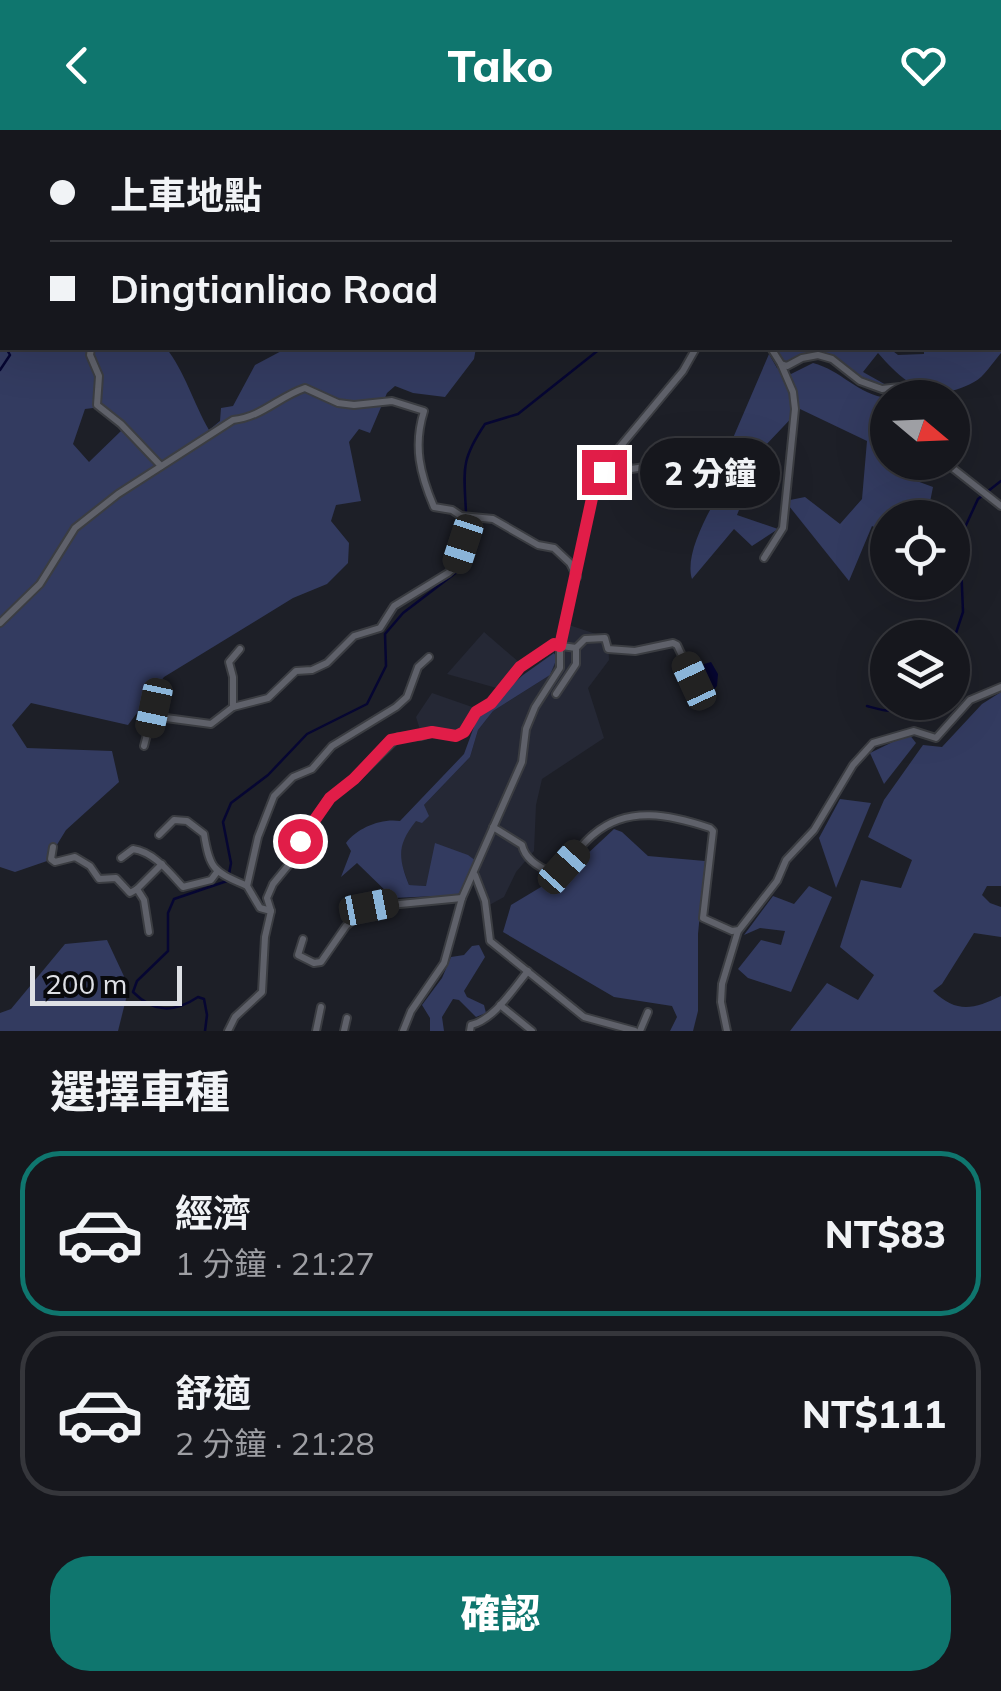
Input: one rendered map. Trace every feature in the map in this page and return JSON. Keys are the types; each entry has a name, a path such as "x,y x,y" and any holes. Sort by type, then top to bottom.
{"street":[{"path":"91,350 99,376 97,405 122,424 160,466"},
{"path":"404,1031 411,1012 444,963 462,898 522,762 526,729 535,706 560,668 560,646 594,489 614,454 684,371 695,350"},
{"path":"764,558 783,528 795,409 793,392 772,350"},
{"path":"781,364 788,366 818,355 832,359 870,385"},
{"path":"0,623 40,584 76,528 160,466 232,420 253,418 305,388 338,403 392,401 424,411 417,434 417,454 434,508 493,519 538,545 554,548 570,562 577,577"},
{"path":"614,454 631,468 645,467 674,484"},
{"path":"968,480 1001,506"},
{"path":"144,746 154,708 166,718 211,724 232,707 268,698 296,671 312,670 326,663 354,636 380,628 394,606 456,566 463,544 461,516"},
{"path":"556,694 576,664 576,648 585,639 604,638 608,649 636,651 673,643 694,681"},
{"path":"228,1031 236,1017 262,992 265,937 271,911 268,898 273,884 330,798 391,740 432,732 456,736 464,732 476,712 491,703 520,667 554,644 576,648"},
{"path":"232,707 229,662 240,649"},
{"path":"248,886 258,836 274,796 293,776 312,770 332,746 396,708 407,697 418,668 429,657"},
{"path":"727,1031 722,984 738,930 777,881 786,860 814,830 853,765 873,742 914,731 936,738 970,700 1001,687"},
{"path":"493,828 522,845 524,853 543,870 553,873 564,867 595,832 638,814 710,828 713,832 703,918 732,932 738,930"},
{"path":"159,834 174,820 186,821 204,834 209,864 248,886 260,908 271,911"},
{"path":"53,848 51,859 55,862 75,857 90,866 99,879 116,878 130,892 137,890 162,864"},
{"path":"121,858 133,849 141,850 162,864 183,887 211,880 218,872"},
{"path":"474,874 485,901 490,941 584,1018 638,1031 648,1012"},
{"path":"137,890 144,900 149,932"},
{"path":"304,938 298,955 321,962 346,926 369,907 462,898"},
{"path":"470,1031 471,1025 479,1027 528,972"},
{"path":"500,1005 532,1031"},
{"path":"316,1031 321,1007"},
{"path":"344,1031 347,1018"}],"shaded area":[{"path":"0,350 167,350 209,430 220,421 221,408 233,406 255,365 283,350 476,350 474,359 445,397 395,386 387,393 370,433 359,429 349,442 361,501 336,505 331,521 349,543 348,563 327,584 293,598 164,677 128,725 31,703 12,725 27,748 112,751 119,782 66,830 47,861 15,872 0,867","holes":["101,407 112,415 121,431 89,462 73,444 85,409"]},
{"path":"773,350 892,350 898,355 924,354 924,350 1001,350 985,373 970,384 970,380 906,380 878,353 863,372 877,380 870,383 832,356 814,354 785,362"},
{"path":"769,354 777,368 791,374 813,363 870,393 870,480 914,480 933,487 930,500 870,500 870,531 849,581 785,501 805,497 840,524 862,499 867,441 800,409 764,447 737,515 778,529 752,546 734,529 692,579 690,566 698,535 741,459 733,438"},
{"path":"569,625 608,638 609,660 588,688 604,738 542,779 536,805 534,851 516,872 504,897 482,909 470,876 426,886 409,885 398,854 404,836 424,805 470,757 478,730 493,711 550,675"},
{"path":"484,632 520,663 500,689 447,674"},
{"path":"554,653 557,658 550,675 493,711 478,730 470,757 424,805 429,816 422,823 416,821 405,837 401,859 409,885 426,886 435,843 476,861 458,895 393,898 357,863 341,877 351,851 346,843 377,823 400,821 464,754 484,710"},
{"path":"711,662 718,674 717,686 705,699 693,704 686,695 699,685 704,664"},
{"path":"1001,692 1001,886 987,886 982,895 1001,907 1001,937 974,933 942,984 933,991 950,1003 966,1007 1001,996 1001,1031 790,1031 827,983 858,1000 874,975 840,947 861,880 901,888 912,860 868,837 884,800 923,745 942,747 982,704"},
{"path":"432,693 475,708 463,730 456,734 421,733 416,717"},
{"path":"909,734 916,743 884,784 870,753"},
{"path":"840,799 871,803 836,888 819,838"},
{"path":"614,829 648,856 705,861 698,934 698,1011 693,1031 670,1031 677,1017 672,1006 614,997 503,932 511,905 571,869"},
{"path":"809,886 832,897 791,992 748,978 738,969 761,940 781,945 785,931 760,928 744,935 773,896 794,904"},
{"path":"107,940 129,987 118,1031 0,1031 0,1013 11,1009 65,944"},
{"path":"479,945 485,957 464,991 467,997 484,1005 486,1013 476,1017 453,999 442,1017 444,1031 430,1031 430,1018 422,1005 442,978 451,957 464,955 472,946"}],"waterway":[{"path":"0,370 10,355 7,350"},
{"path":"466,513 465,466 485,424 518,414 598,350"},
{"path":"960,620 960,538 978,499 1001,481"},
{"path":"229,874 231,863 223,822 231,803 268,775 307,734 367,704 386,666 385,634 403,613 458,571 468,548 466,521"},
{"path":"205,1031 204,999 198,997 181,1006 164,1008 149,1004 133,992 137,981 168,951 168,913 174,899 227,881"}],"route":[{"path":"300,841 330,798 391,740 432,732 456,736 464,732 478,709 491,703 520,667 533,662 554,644 560,646 594,489 604,472"}]}
